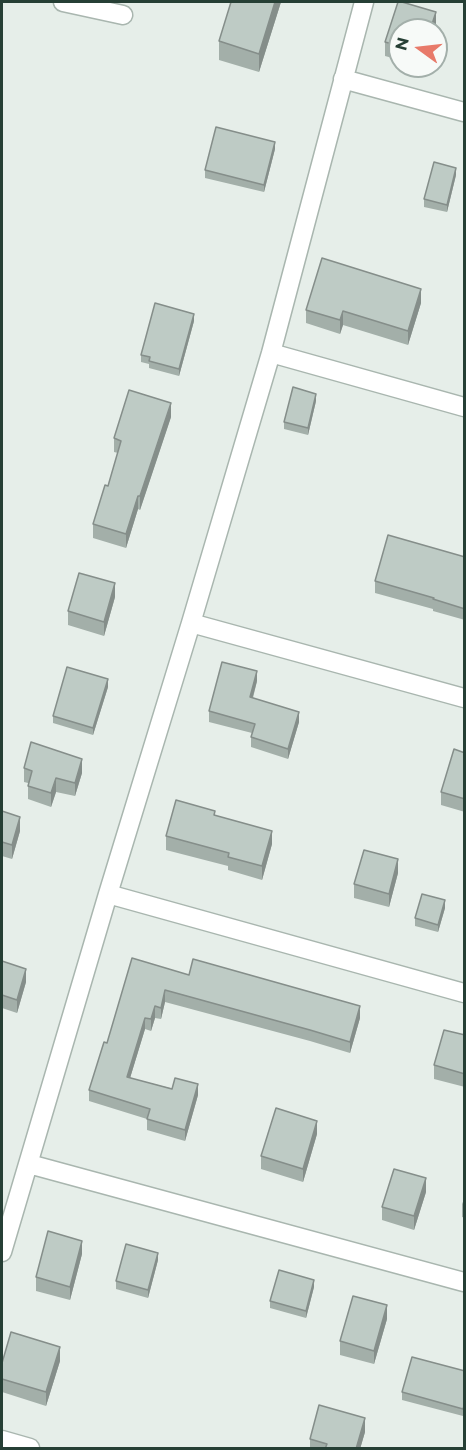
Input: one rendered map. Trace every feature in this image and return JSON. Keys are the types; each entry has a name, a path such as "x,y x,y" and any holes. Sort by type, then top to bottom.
{"lane":[{"path":"63,2 123,15"},
{"path":"2,1252 271,353 364,2"},
{"path":"343,79 465,112"},
{"path":"271,353 465,407"},
{"path":"191,623 465,698"},
{"path":"108,894 465,993"},
{"path":"29,1164 465,1282"},
{"path":"2,1440 30,1449"}],"building":[{"path":"231,2 275,2 259,54 219,41"},
{"path":"398,2 436,12 434,18 393,18"},
{"path":"216,127 275,142 264,185 205,170"},
{"path":"434,162 456,168 447,205 424,199"},
{"path":"322,258 421,289 408,331 343,311 340,320 306,310"},
{"path":"155,303 194,314 179,369 149,361 150,357 141,355"},
{"path":"293,387 316,394 308,428 284,422"},
{"path":"129,390 171,403 126,534 93,524 105,485 108,486 121,441 114,438"},
{"path":"388,535 465,557 465,609 375,581"},
{"path":"79,573 115,583 104,622 68,611"},
{"path":"222,662 257,671 250,697 299,712 288,749 251,737 255,724 209,711"},
{"path":"67,667 108,679 93,728 53,716"},
{"path":"31,742 82,759 75,783 56,778 51,793 28,786 32,771 24,768"},
{"path":"454,749 465,753 465,799 441,792"},
{"path":"176,800 215,811 214,815 272,831 262,866 228,857 229,853 166,836"},
{"path":"2,811 20,817 12,845 2,842"},
{"path":"364,850 398,859 389,894 354,884"},
{"path":"422,894 445,900 438,925 415,918"},
{"path":"132,958 189,975 193,959 360,1006 350,1042 165,990 161,1008 155,1006 151,1019 145,1018 127,1077 172,1089 175,1078 198,1084 185,1130 147,1119 150,1109 89,1090 104,1042 107,1043"},
{"path":"2,961 26,969 17,1000 2,995"},
{"path":"444,1030 465,1035 465,1074 434,1065"},
{"path":"276,1108 317,1121 303,1169 261,1156"},
{"path":"394,1169 426,1178 414,1216 382,1207"},
{"path":"48,1231 82,1241 70,1287 36,1277"},
{"path":"126,1244 158,1253 148,1290 116,1281"},
{"path":"279,1270 314,1280 306,1311 270,1301"},
{"path":"353,1296 387,1305 374,1351 340,1341"},
{"path":"11,1332 60,1347 46,1392 2,1379 2,1363"},
{"path":"412,1357 465,1371 463,1409 402,1392"},
{"path":"319,1405 365,1418 356,1449 325,1449 327,1444 310,1439"}]}
